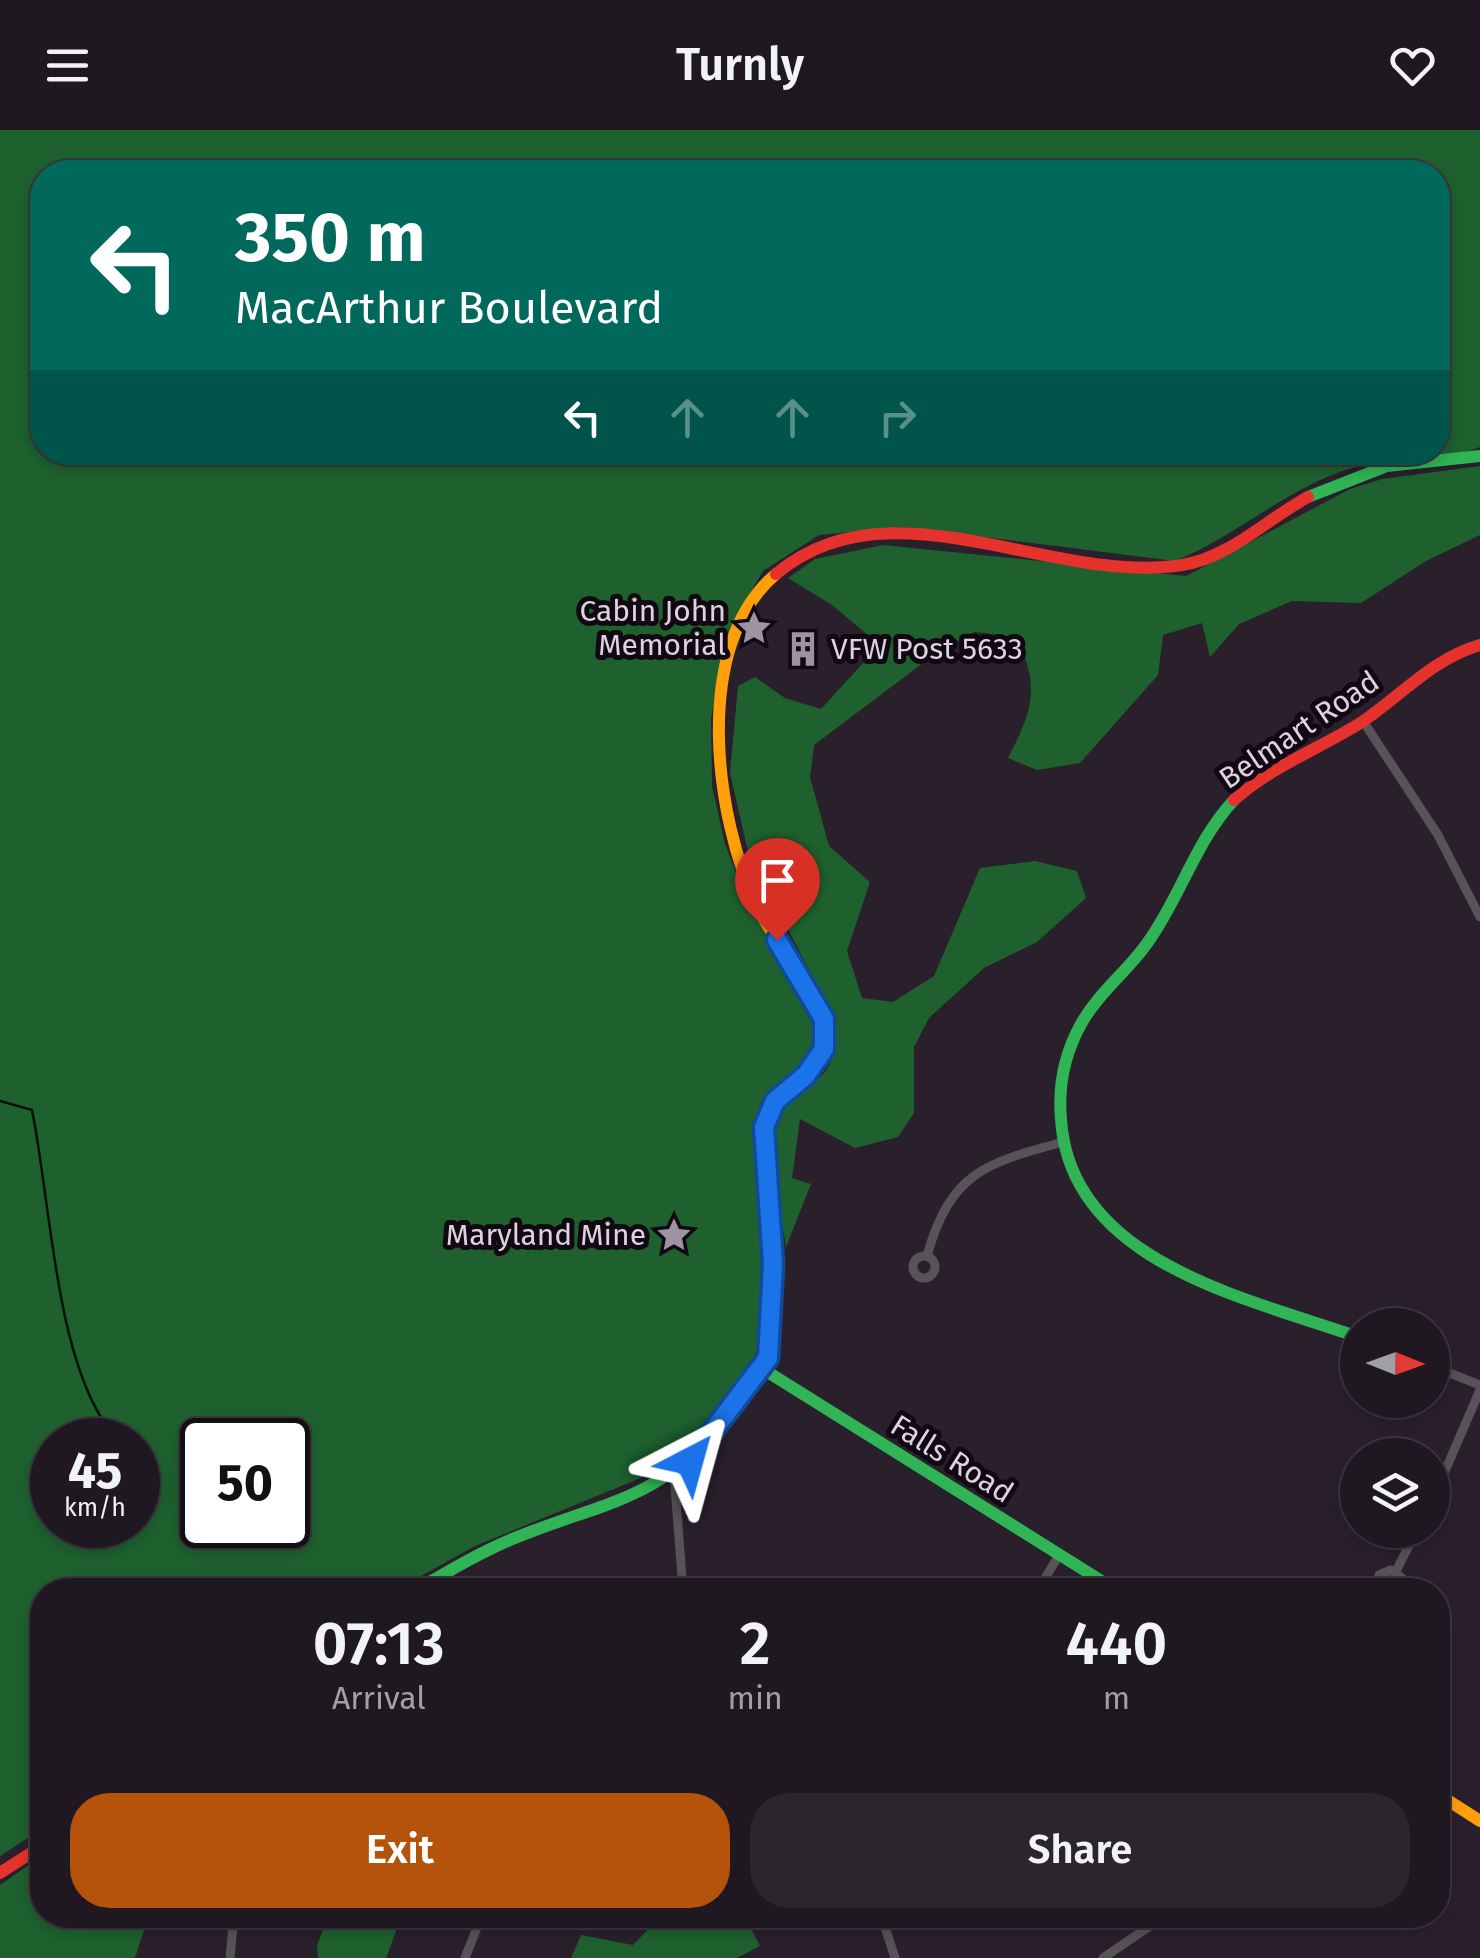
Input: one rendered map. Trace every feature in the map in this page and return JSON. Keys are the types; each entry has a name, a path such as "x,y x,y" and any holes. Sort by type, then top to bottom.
{"street":[{"path":"1450,459 1480,456"},
{"path":"437,1578 498,1546 643,1491 674,1474 705,1444 763,1369 770,1349 774,1301 764,1127 775,1101 817,1064 826,1033 819,1007 757,906 725,820 719,782 725,672 747,613 766,582 782,565 812,546 883,533 1103,563 1190,565 1306,498 1396,465"},
{"name":"Belmart Road","path":"1340,1330 1141,1250 1094,1208 1077,1181 1063,1142 1059,1090 1074,1038 1096,1000 1149,943 1204,836 1225,809 1262,777 1363,721 1435,664 1480,645"},
{"path":"1363,721 1438,835 1480,917"},
{"path":"927,1256 937,1218 964,1181 1002,1158 1063,1142"},
{"name":"Falls Road","path":"763,1369 1096,1578"},
{"path":"1450,1374 1480,1388 1450,1459"},
{"path":"674,1474 682,1578"},
{"path":"1379,1578 1396,1571 1408,1548"},
{"path":"1045,1578 1059,1555"},
{"path":"1396,1571 1402,1578"},
{"path":"448,1572 450,1578"},
{"path":"1450,1801 1480,1820"},
{"path":"0,1873 30,1854"},
{"path":"230,1958 233,1928"},
{"path":"465,1958 477,1928"},
{"path":"885,1928 896,1958"},
{"path":"1102,1958 1121,1954 1151,1928"}],"green space":[{"path":"0,130 1480,130 1480,447 1450,455 1450,160 30,160 30,465 1366,465 1316,482 1175,561 904,527 819,535 763,571 740,610 720,665 711,719 712,786 725,844 749,905 811,1009 816,1034 812,1055 796,1073 771,1088 758,1110 755,1137 765,1311 754,1359 719,1410 670,1466 475,1546 418,1578 30,1578 30,1837 0,1856"},
{"path":"1480,466 1480,535 1426,561 1361,603 1292,601 1239,624 1210,657 1202,623 1163,635 1158,675 1080,763 1037,770 1008,758 1028,712 1029,671 1017,637 974,632 923,663 814,745 810,777 829,846 870,882 847,951 862,998 893,1002 934,976 980,868 1035,861 1077,871 1086,898 1037,942 984,968 929,1018 914,1047 914,1113 898,1137 855,1148 800,1119 792,1178 811,1184 786,1247 773,1171 773,1129 789,1101 824,1073 832,1060 835,1040 832,1013 749,856 730,773 738,686 755,677 785,698 821,709 876,649 875,641 832,605 788,578 815,559 883,545 1186,576 1350,489 1382,479"},
{"path":"30,1864 30,1928 145,1928 135,1958 0,1958 0,1885"},
{"path":"324,1928 397,1928 386,1958 318,1958 317,1945"},
{"path":"649,1928 751,1928 760,1946 737,1958 571,1958 581,1935 633,1945"}],"waterway":[{"path":"0,1101 32,1110 64,1312 86,1388 101,1418"}],"traffic: fast":[{"path":"1450,459 1480,456"},
{"path":"1308,497 1396,465"},
{"path":"1234,800 1198,851 1148,942 1096,1002 1075,1035 1062,1082 1061,1119 1072,1168 1096,1208 1130,1241 1218,1289 1340,1331"},
{"path":"437,1578 498,1545 654,1483 703,1445 751,1388 770,1348 775,1311 763,1183 763,1132 768,1113 816,1059 824,1044 825,1026 818,1004"},
{"path":"763,1369 1097,1578"}],"traffic: slow":[{"path":"776,574 749,605 731,643 722,687 722,781 730,827 757,906 818,1004"},
{"path":"1450,1802 1480,1821"}],"traffic: jam":[{"path":"776,574 821,547 869,535 920,534 1080,562 1132,567 1182,565 1216,555 1308,497"},
{"path":"1234,800 1280,767 1362,722 1432,668 1480,645"},
{"path":"0,1873 30,1854"}],"place":[{"name":"Cabin John Memorial","path":"754,628"},
{"name":"VFW Post 5633","path":"803,649"},
{"name":"Maryland Mine","path":"674,1235"}],"route":[{"path":"690,1461 768,1358 774,1301 764,1127 775,1101 817,1064 824,1049 826,1033 819,1007 777,940"}]}
